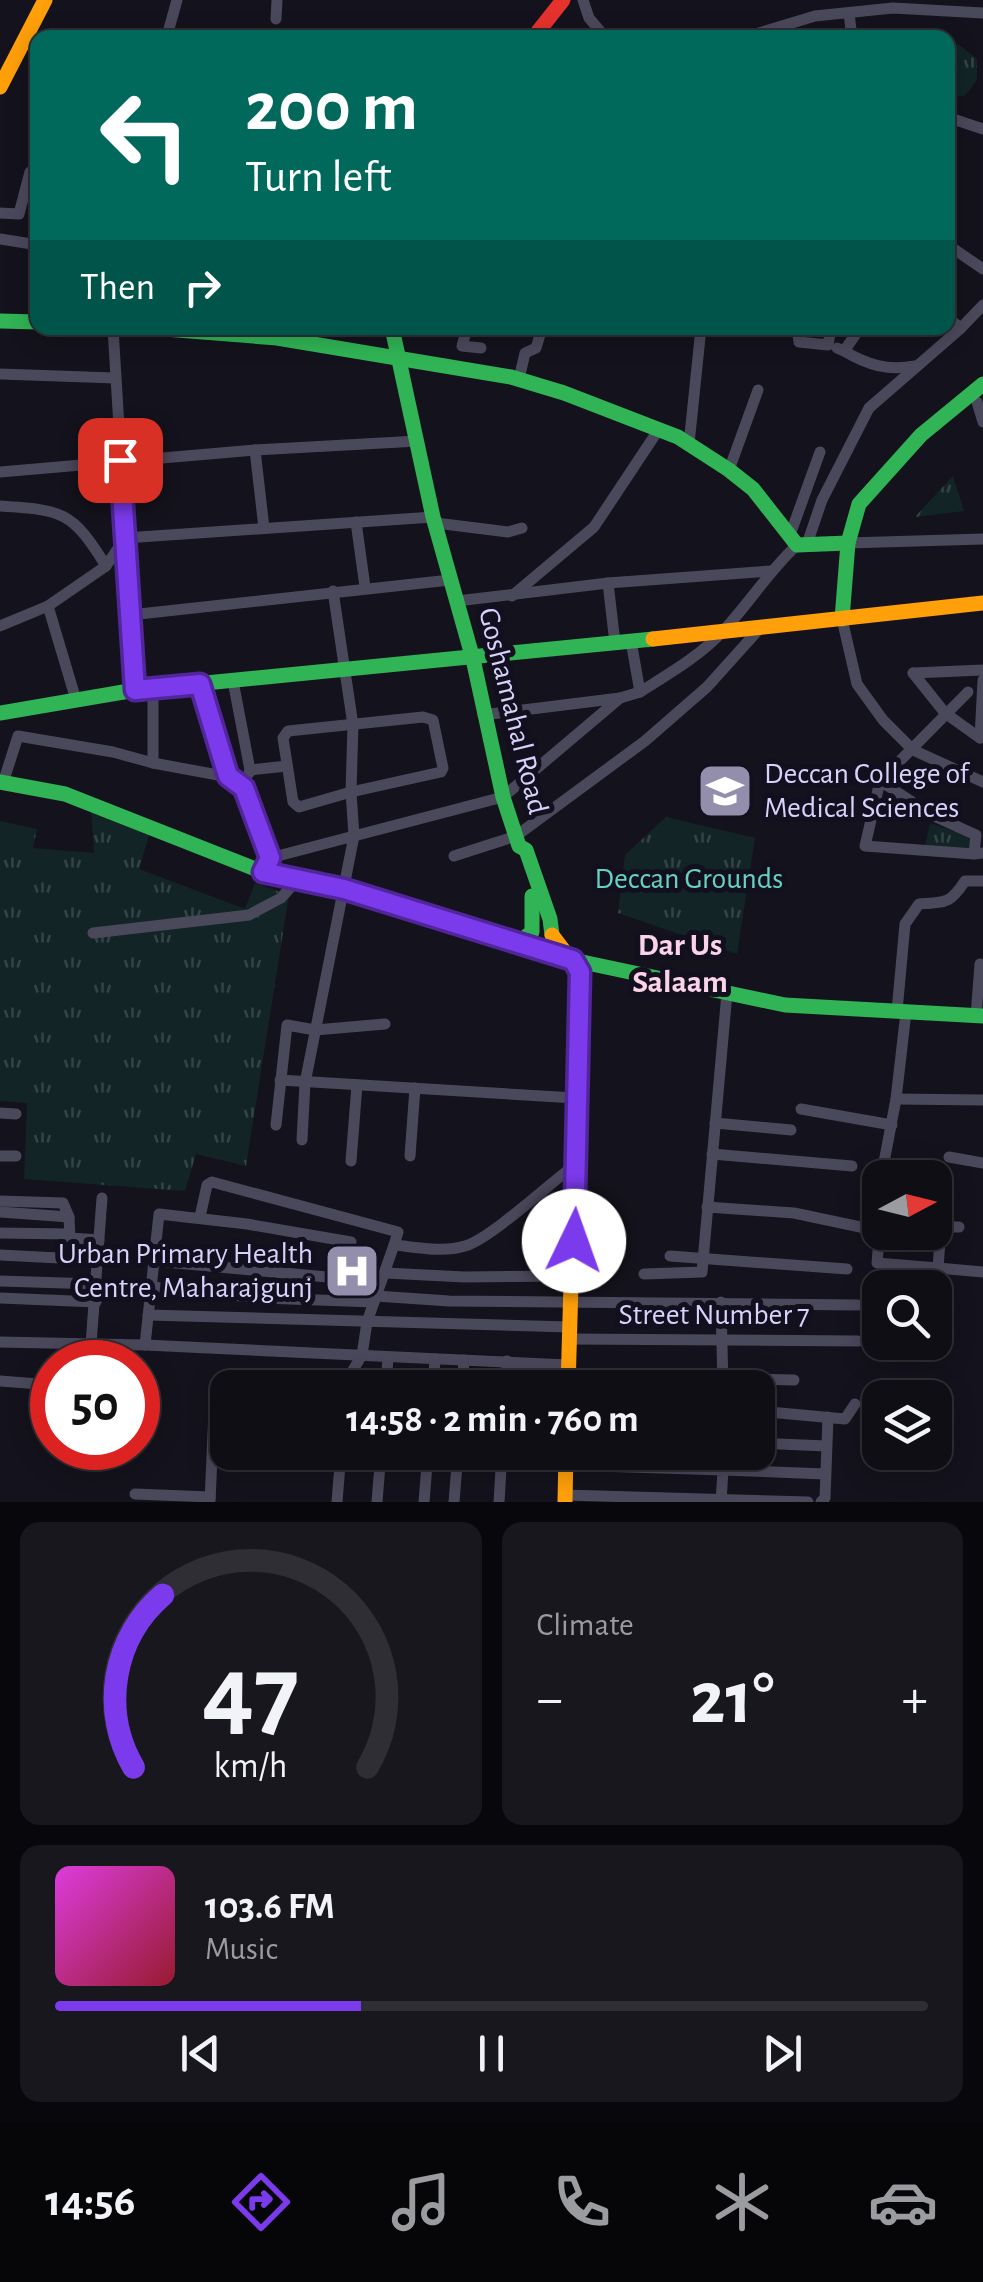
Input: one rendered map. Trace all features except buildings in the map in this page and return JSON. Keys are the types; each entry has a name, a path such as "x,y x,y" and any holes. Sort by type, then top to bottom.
{"street":[{"path":"1,78 44,0"},
{"path":"170,30 177,0"},
{"path":"276,19 277,0"},
{"path":"540,30 564,0"},
{"path":"583,0 588,18 599,30"},
{"path":"769,30 815,16 850,13 931,8 983,13"},
{"path":"850,13 851,30"},
{"path":"955,122 982,126"},
{"path":"0,213 19,214 30,186"},
{"path":"0,240 30,245"},
{"path":"955,250 983,269"},
{"path":"955,333 983,305"},
{"path":"0,321 30,322"},
{"path":"955,323 961,328"},
{"path":"113,335 135,690"},
{"path":"240,335 519,380 659,428 753,489 798,542 983,539"},
{"name":"Goshamahal Road","path":"393,335 434,520 473,659 503,797 550,919 548,929 573,960"},
{"path":"465,335 462,346 482,348"},
{"path":"519,380 525,353 536,348 540,335"},
{"path":"688,444 700,335"},
{"path":"798,335 799,342 828,345 870,366 898,369 920,365"},
{"path":"828,345 829,335"},
{"path":"844,351 855,335"},
{"path":"484,715 620,698 640,692 691,660 724,630 770,570 798,542 870,408 953,335"},
{"path":"0,374 114,378"},
{"path":"983,384 974,402 922,435 858,504 848,543 842,619 857,684 882,720 913,750 983,782"},
{"path":"729,470 758,390"},
{"path":"974,402 983,422"},
{"path":"512,596 594,526 659,428"},
{"path":"0,472 120,460 418,441"},
{"path":"255,450 264,528"},
{"path":"798,542 820,452"},
{"path":"0,506 51,510 70,518 85,532 106,566"},
{"path":"125,538 434,520 481,530 508,532 522,528"},
{"path":"356,522 365,587"},
{"path":"0,626 48,606 106,566 125,538"},
{"path":"457,601 608,583 770,570"},
{"path":"130,615 450,580"},
{"path":"608,583 640,692"},
{"path":"302,1140 305,1083 354,836 350,792 353,725 333,591"},
{"path":"0,713 135,690 473,659 983,603"},
{"path":"48,606 76,700"},
{"path":"454,856 518,841 684,708 762,626"},
{"path":"983,670 913,673 945,713 980,738 983,680"},
{"path":"233,681 250,770 244,788 266,865"},
{"path":"200,684 228,776"},
{"path":"153,688 153,764"},
{"path":"880,781 934,816 976,835 979,854 866,846 880,781 968,692"},
{"path":"266,865 354,836 503,797 620,698"},
{"path":"429,717 433,720 443,768 437,774 296,806 282,738 288,730 353,725 429,717"},
{"path":"244,788 228,776 18,736 2,783 65,794 298,879 344,889 573,960 785,1005 979,1016 980,964"},
{"path":"250,770 287,766"},
{"path":"518,841 517,853 542,923 548,929"},
{"path":"93,933 249,915 281,898 298,879"},
{"path":"884,1160 896,1099 904,924 919,904 944,902 957,895 965,881 983,881"},
{"path":"518,943 532,932 532,896"},
{"path":"569,1370 578,1168 575,1098 580,972 573,960"},
{"path":"644,1274 701,1274 727,993"},
{"path":"276,1125 287,1026 315,1030 385,1024"},
{"path":"280,1080 575,1098"},
{"path":"352,1161 357,1085"},
{"path":"410,1156 415,1088"},
{"path":"896,1099 983,1100"},
{"path":"801,1109 892,1125"},
{"path":"0,1113 16,1114"},
{"path":"715,1123 791,1130"},
{"path":"712,1154 852,1166"},
{"path":"0,1156 16,1156"},
{"path":"949,1157 983,1162"},
{"path":"394,1245 444,1249 480,1241 567,1171 578,1168"},
{"path":"200,1217 207,1185 212,1182 398,1232 367,1322 355,1370"},
{"path":"91,1340 102,1198"},
{"path":"0,1201 63,1203 69,1217 69,1234 74,1240 100,1240"},
{"path":"707,1207 794,1213 862,1227"},
{"path":"0,1212 69,1217"},
{"path":"146,1340 159,1214 351,1242"},
{"path":"952,1227 959,1227"},
{"path":"0,1233 69,1234"},
{"path":"879,1250 878,1263 983,1272"},
{"path":"938,1250 938,1268"},
{"path":"0,1256 98,1260"},
{"path":"670,1256 848,1269"},
{"path":"155,1260 383,1277 572,1276"},
{"path":"0,1281 96,1284"},
{"path":"152,1287 262,1298 858,1305"},
{"path":"0,1298 96,1302"},
{"path":"721,1302 722,1370"},
{"name":"Street Number 7","path":"148,1315 721,1339 858,1341"},
{"path":"0,1342 30,1343"},
{"path":"160,1346 507,1360 546,1370"},
{"path":"387,1370 388,1357"},
{"path":"434,1370 435,1359"},
{"path":"463,1370 464,1360"},
{"path":"507,1360 507,1370"},
{"path":"775,1381 794,1380"},
{"path":"0,1381 30,1383"},
{"path":"775,1412 846,1419 855,1404"},
{"path":"821,1502 825,1498 828,1417"},
{"path":"775,1444 826,1446"},
{"path":"135,1494 210,1499 211,1470"},
{"path":"338,1502 341,1470"},
{"path":"378,1502 380,1470"},
{"path":"424,1502 427,1470"},
{"path":"454,1502 457,1470"},
{"path":"499,1502 501,1470"},
{"path":"566,1470 565,1498 808,1502"},
{"path":"721,1501 723,1470 825,1474"}],"green space":[{"path":"955,44 977,59 977,80 965,96 955,97"},
{"path":"953,476 964,511 915,517"},
{"path":"91,812 150,832 139,869 245,909 255,883 289,895 246,1166 196,1154 185,1191 24,1179 27,1103 0,1101 0,821 37,829 33,848 94,853"},
{"name":"Deccan Grounds","path":"666,817 755,838 737,954 618,913 625,855"},
{"path":"930,823 970,837 971,854 924,850"}],"traffic: fast":[{"path":"0,321 30,322"},
{"path":"240,335 511,377 564,393 678,437 729,470 753,489 797,545 848,543"},
{"path":"394,335 433,517 473,659 503,797 519,846 526,850 552,935"},
{"path":"842,619 848,543 859,504 921,435 983,384"},
{"path":"0,713 135,690 653,639"},
{"path":"0,782 65,794 263,872 343,889 573,960 785,1005 983,1016"},
{"path":"518,943 532,932 532,896"}],"traffic: slow":[{"path":"0,87 45,0"},
{"path":"653,639 983,603"},
{"path":"552,935 580,972 569,1370"},
{"path":"565,1502 566,1470"}],"traffic: jam":[{"path":"539,30 563,0"}],"place":[{"name":"Deccan College of Medical Sciences","path":"725,791"},
{"name":"Urban Primary Health Centre, Maharajgunj","path":"352,1271"}],"district":[{"name":"Dar Us Salaam","path":"680,964"}],"route":[{"path":"120,460 135,690 200,684 228,776 244,788 270,858 263,872 344,889 573,960 580,972 574,1241"}]}
